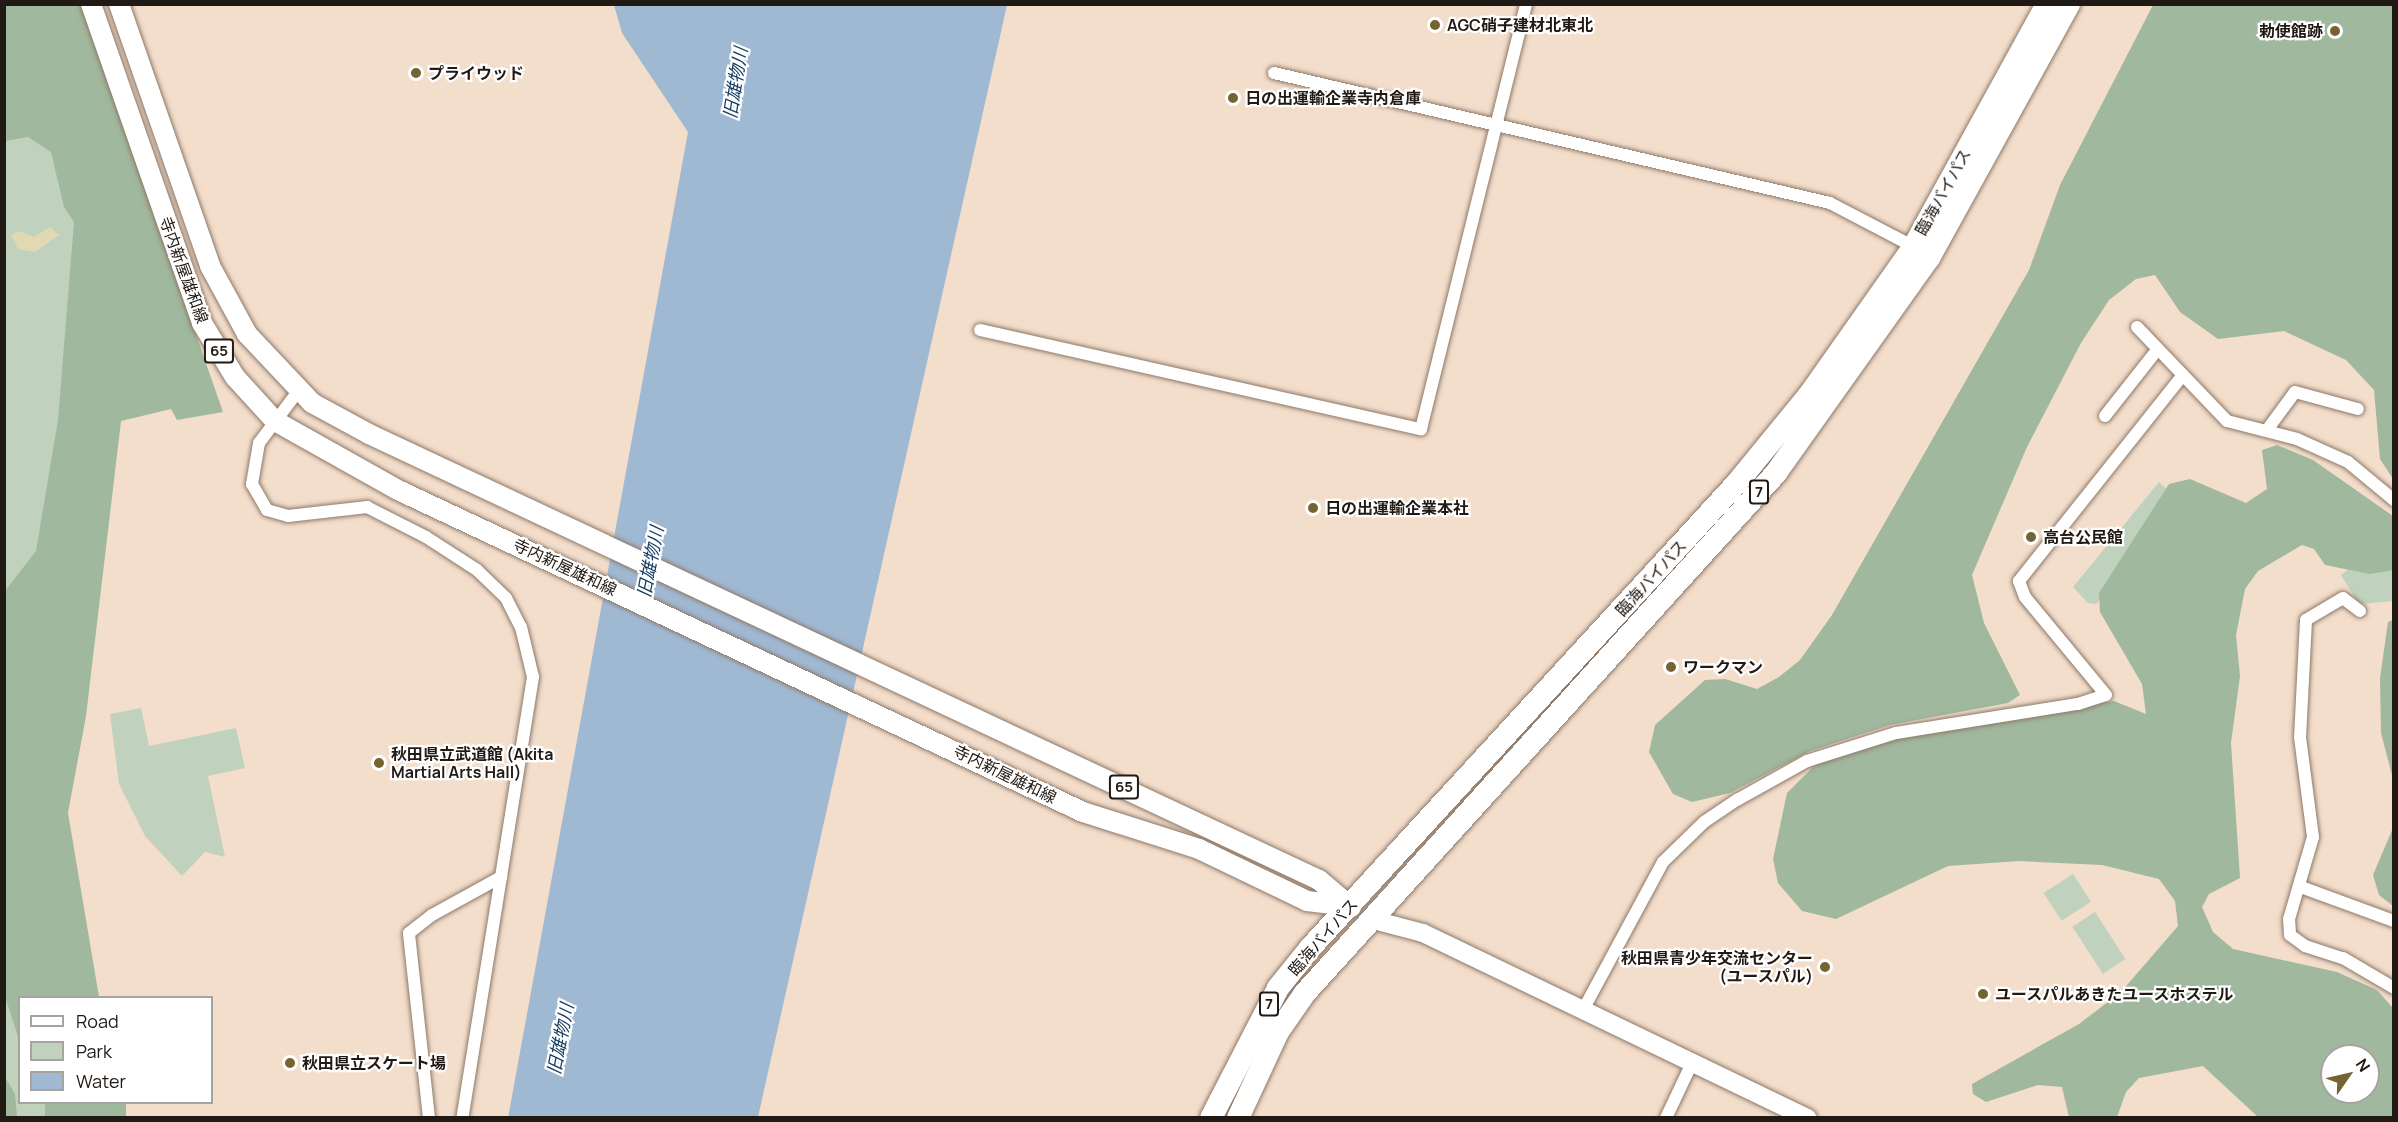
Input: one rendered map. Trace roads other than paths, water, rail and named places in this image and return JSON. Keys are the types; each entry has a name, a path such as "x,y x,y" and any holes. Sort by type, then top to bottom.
{"highway":[{"name":"臨海バイパス","path":"1211,1118 1278,988 1349,906 1737,483 1922,252 2047,4"},
{"name":"臨海バイパス","path":"1238,1118 1278,1032 1370,920 1587,688 1776,473 1922,252 2069,4"}],"main road":[{"name":"寺内新屋雄和線","path":"91,4 202,323 235,377 275,422 398,490 896,721 1083,812 1189,845 1307,901 1349,906"},
{"name":"寺内新屋雄和線","path":"119,4 210,266 247,334 299,390 369,434 892,677 1319,880 1349,906 1370,920"}],"street":[{"path":"980,330 1421,429 1527,4"},
{"path":"1274,73 1496,121 1830,203 1922,252"},
{"path":"2138,327 2227,421 2267,430 2348,462 2394,500"},
{"path":"2105,416 2158,349"},
{"path":"1583,1010 1663,862 1704,822 1737,800 1807,760 1896,733 2078,704 2106,695 2025,597 2019,581 2183,375"},
{"path":"299,390 259,443 252,484 267,510 288,516 367,507 394,518 477,570 506,598 521,627 533,677 462,1118"},
{"path":"2267,430 2295,392 2358,409"},
{"path":"2360,611 2343,598 2306,620 2300,737 2313,837 2301,887 2289,919 2290,935 2394,988"},
{"path":"429,1118 410,933 432,915 501,878"},
{"path":"2301,887 2394,921"},
{"path":"1370,920 1423,933 1808,1118"},
{"path":"1666,1118 1693,1061"}],"water":[{"name":"旧雄物川","path":"614,5 1007,5 758,1117 508,1118 688,132 622,33"}],"place":[{"name":"AGC硝子建材北東北","path":"1435,25"},
{"name":"勅使館跡","path":"2335,31"},
{"name":"プライウッド","path":"416,73"},
{"name":"日の出運輸企業寺内倉庫","path":"1233,98"},
{"name":"日の出運輸企業本社","path":"1313,508"},
{"name":"高台公民館","path":"2031,537"},
{"name":"ワークマン","path":"1671,667"},
{"name":"秋田県立武道館 (Akita Martial Arts Hall)","path":"379,763"},
{"name":"秋田県青少年交流センター (ユースパル)","path":"1825,967"},
{"name":"ユースパルあきたユースホステル","path":"1983,994"},
{"name":"秋田県立スケート場","path":"290,1063"}]}
